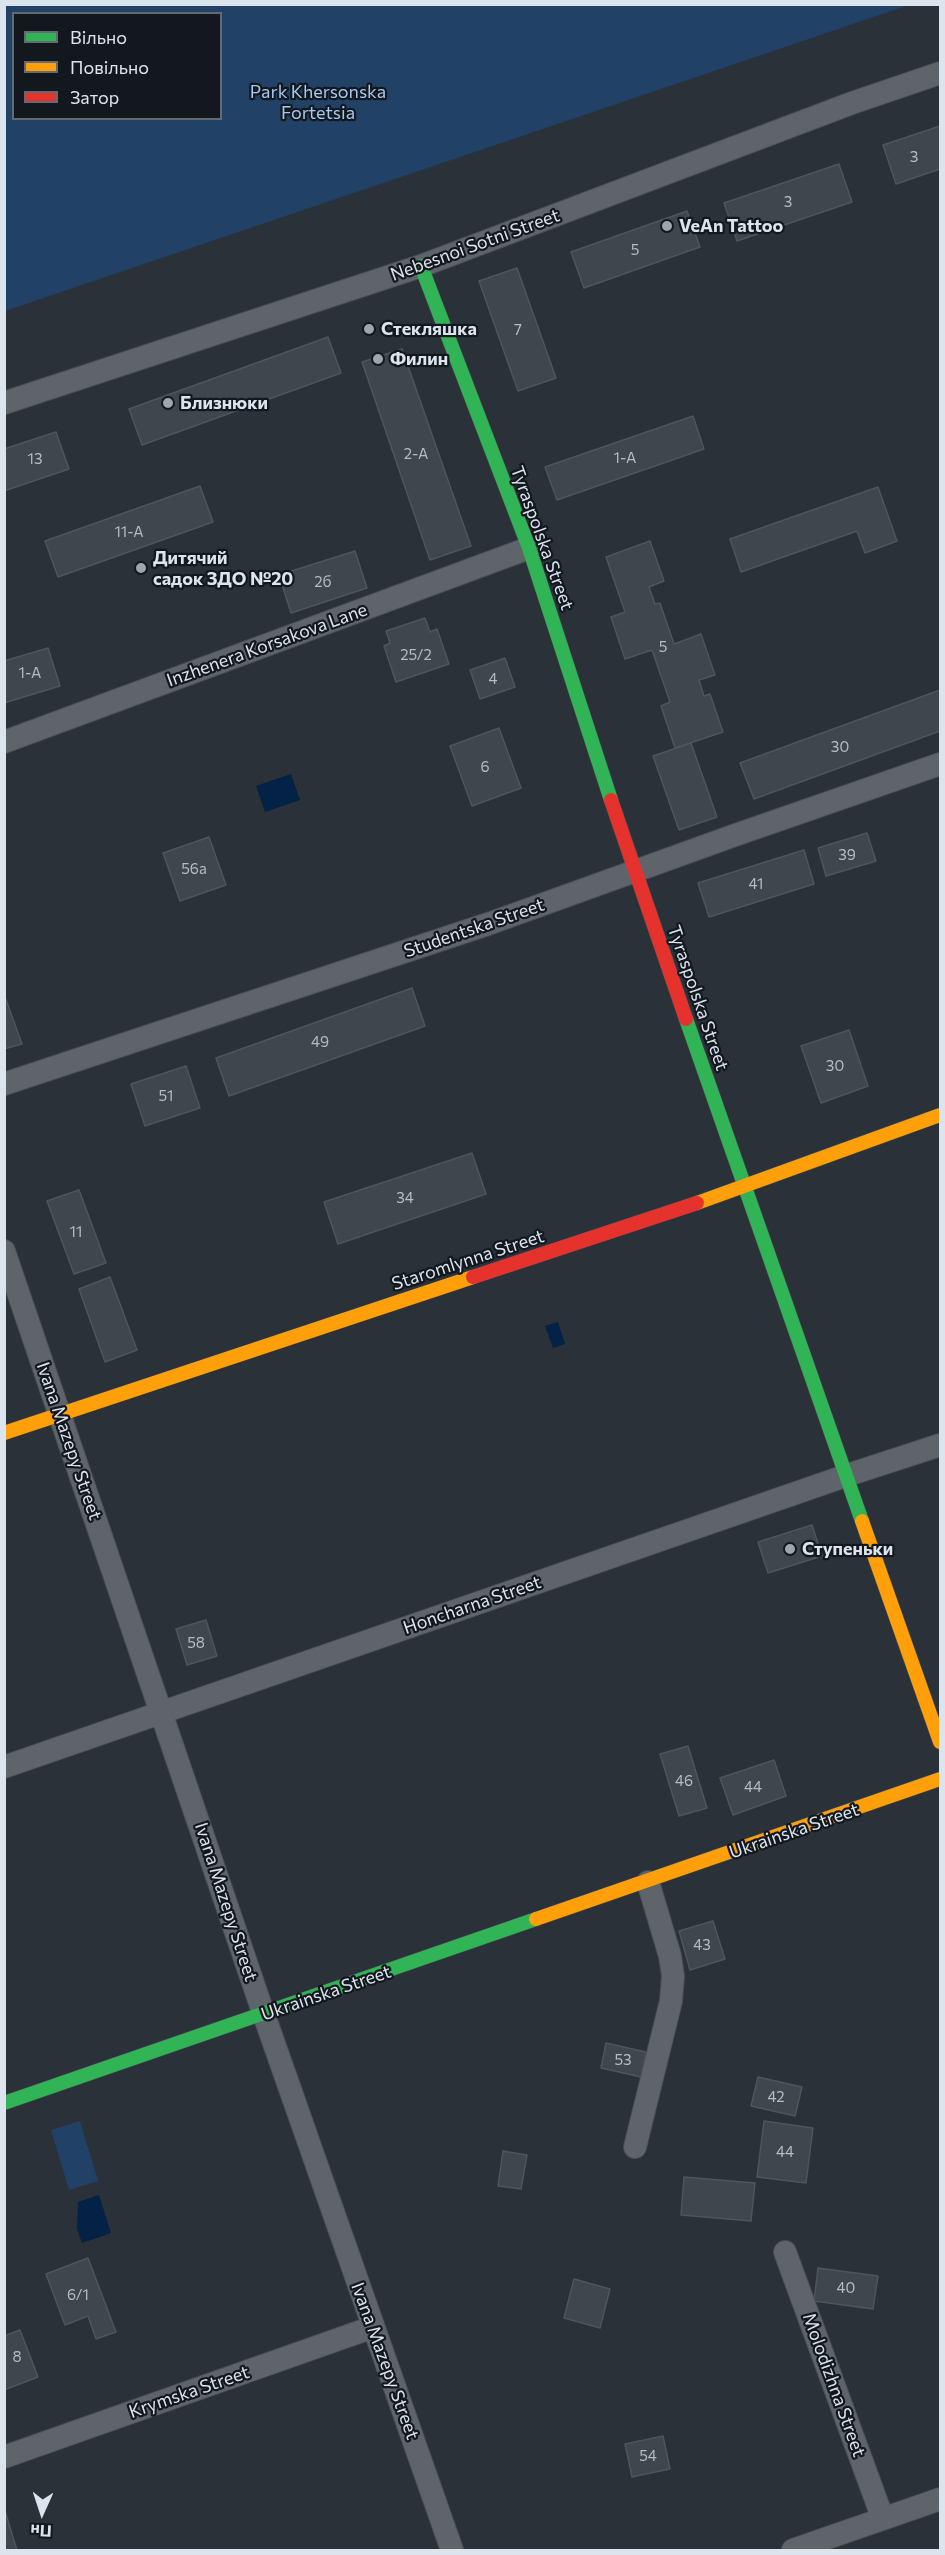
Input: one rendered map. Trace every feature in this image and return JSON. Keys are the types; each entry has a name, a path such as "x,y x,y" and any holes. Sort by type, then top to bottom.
{"street":[{"name":"Nebesnoi Sotni Street","path":"4,403 421,266 852,103 940,73"},
{"name":"Tyraspolska Street","path":"421,266 529,548 634,871 940,1742"},
{"name":"Inzhenera Korsakova Lane","path":"4,742 529,548"},
{"name":"Studentska Street","path":"4,1084 488,924 940,764"},
{"name":"Staromlynna Street","path":"4,1433 746,1187 940,1115"},
{"name":"Ivana Mazepy Street","path":"4,1251 264,2015 452,2550"},
{"name":"Honcharna Street","path":"4,1767 940,1445"},
{"name":"Ukrainska Street","path":"4,2103 264,2015 940,1779"},
{"path":"635,2147 671,2001 673,1976 670,1956 648,1882"},
{"name":"Molodizhna Street","path":"785,2252 883,2519"},
{"name":"Krymska Street","path":"4,2457 373,2327"},
{"path":"793,2550 940,2499"}],"green space":[{"name":"Park Khersonska Fortetsia","path":"5,4 909,5 5,311"},
{"path":"80,2121 98,2181 69,2190 51,2130"}],"shaded area":[{"path":"291,774 300,800 265,812 256,786"},
{"path":"558,1322 565,1344 553,1348 545,1326"},
{"path":"99,2195 111,2233 82,2243 77,2229 78,2202"}],"building":[{"path":"940,126 940,169 896,184 883,145"},
{"path":"839,164 852,202 737,241 724,203"},
{"path":"687,211 700,247 584,288 571,252"},
{"path":"517,268 556,378 518,391 479,281"},
{"path":"328,337 341,373 142,445 129,409"},
{"path":"402,349 471,546 430,560 362,362"},
{"path":"693,416 704,449 557,500 545,467"},
{"path":"56,432 69,469 4,491 4,449"},
{"path":"200,486 213,522 58,577 45,541"},
{"path":"878,487 897,541 865,553 857,531 741,572 730,539"},
{"path":"650,541 664,581 649,587 655,604 660,603 674,644 701,634 715,675 699,680 704,696 710,694 723,732 675,748 661,706 670,702 652,650 625,659 611,617 625,612 606,557"},
{"path":"355,551 367,588 291,613 279,575"},
{"path":"425,618 430,632 437,629 449,664 396,682 384,646 390,643 386,631"},
{"path":"48,648 60,686 4,703 4,661"},
{"path":"505,658 515,687 480,699 470,670"},
{"path":"940,690 940,731 754,799 740,763"},
{"path":"499,728 521,788 472,806 450,746"},
{"path":"691,743 717,817 679,830 653,756"},
{"path":"867,833 876,861 826,876 818,848"},
{"path":"209,837 226,885 180,901 163,853"},
{"path":"804,850 814,884 709,917 698,883"},
{"path":"412,988 425,1026 229,1096 216,1058"},
{"path":"4,994 22,1044 4,1049"},
{"path":"849,1030 868,1086 821,1103 801,1046"},
{"path":"186,1066 200,1108 145,1126 131,1084"},
{"path":"472,1153 486,1194 338,1244 324,1202"},
{"path":"79,1190 106,1263 74,1274 47,1201"},
{"path":"110,1277 137,1350 105,1362 79,1289"},
{"name":"Ступеньки","path":"812,1525 822,1556 768,1573 758,1542"},
{"path":"206,1620 217,1656 187,1665 176,1629"},
{"path":"688,1746 707,1808 679,1816 660,1754"},
{"path":"774,1760 786,1796 733,1815 720,1778"},
{"path":"713,1921 725,1959 690,1970 679,1931"},
{"path":"606,2043 646,2052 641,2077 601,2068"},
{"path":"758,2077 802,2087 795,2116 751,2106"},
{"path":"764,2121 813,2128 806,2183 757,2177"},
{"path":"503,2151 527,2155 521,2189 498,2186"},
{"path":"684,2177 755,2183 751,2221 681,2215"},
{"path":"88,2258 116,2332 96,2339 88,2316 65,2325 46,2274"},
{"path":"818,2268 878,2276 873,2309 814,2301"},
{"path":"574,2279 610,2289 600,2328 564,2318"},
{"path":"20,2330 38,2377 4,2390 4,2336"},
{"path":"663,2436 670,2469 632,2477 625,2444"},
{"path":"5,2511 17,2550 4,2550"}],"traffic: fast":[{"path":"421,266 529,548 611,800"},
{"path":"686,1019 862,1521"},
{"path":"4,2103 536,1919"}],"traffic: slow":[{"path":"697,1203 940,1115"},
{"path":"4,1433 473,1277"},
{"path":"862,1521 940,1742"},
{"path":"536,1919 940,1779"}],"traffic: jam":[{"path":"611,800 686,1019"},
{"path":"473,1277 697,1203"}],"place":[{"name":"VeAn Tattoo","path":"667,226"},
{"name":"Стекляшка","path":"369,329"},
{"name":"Филин","path":"378,359"},
{"name":"Близнюки","path":"168,403"},
{"name":"Дитячий садок ЗДО №20","path":"141,568"},
{"name":"Ступеньки","path":"790,1549"}]}
